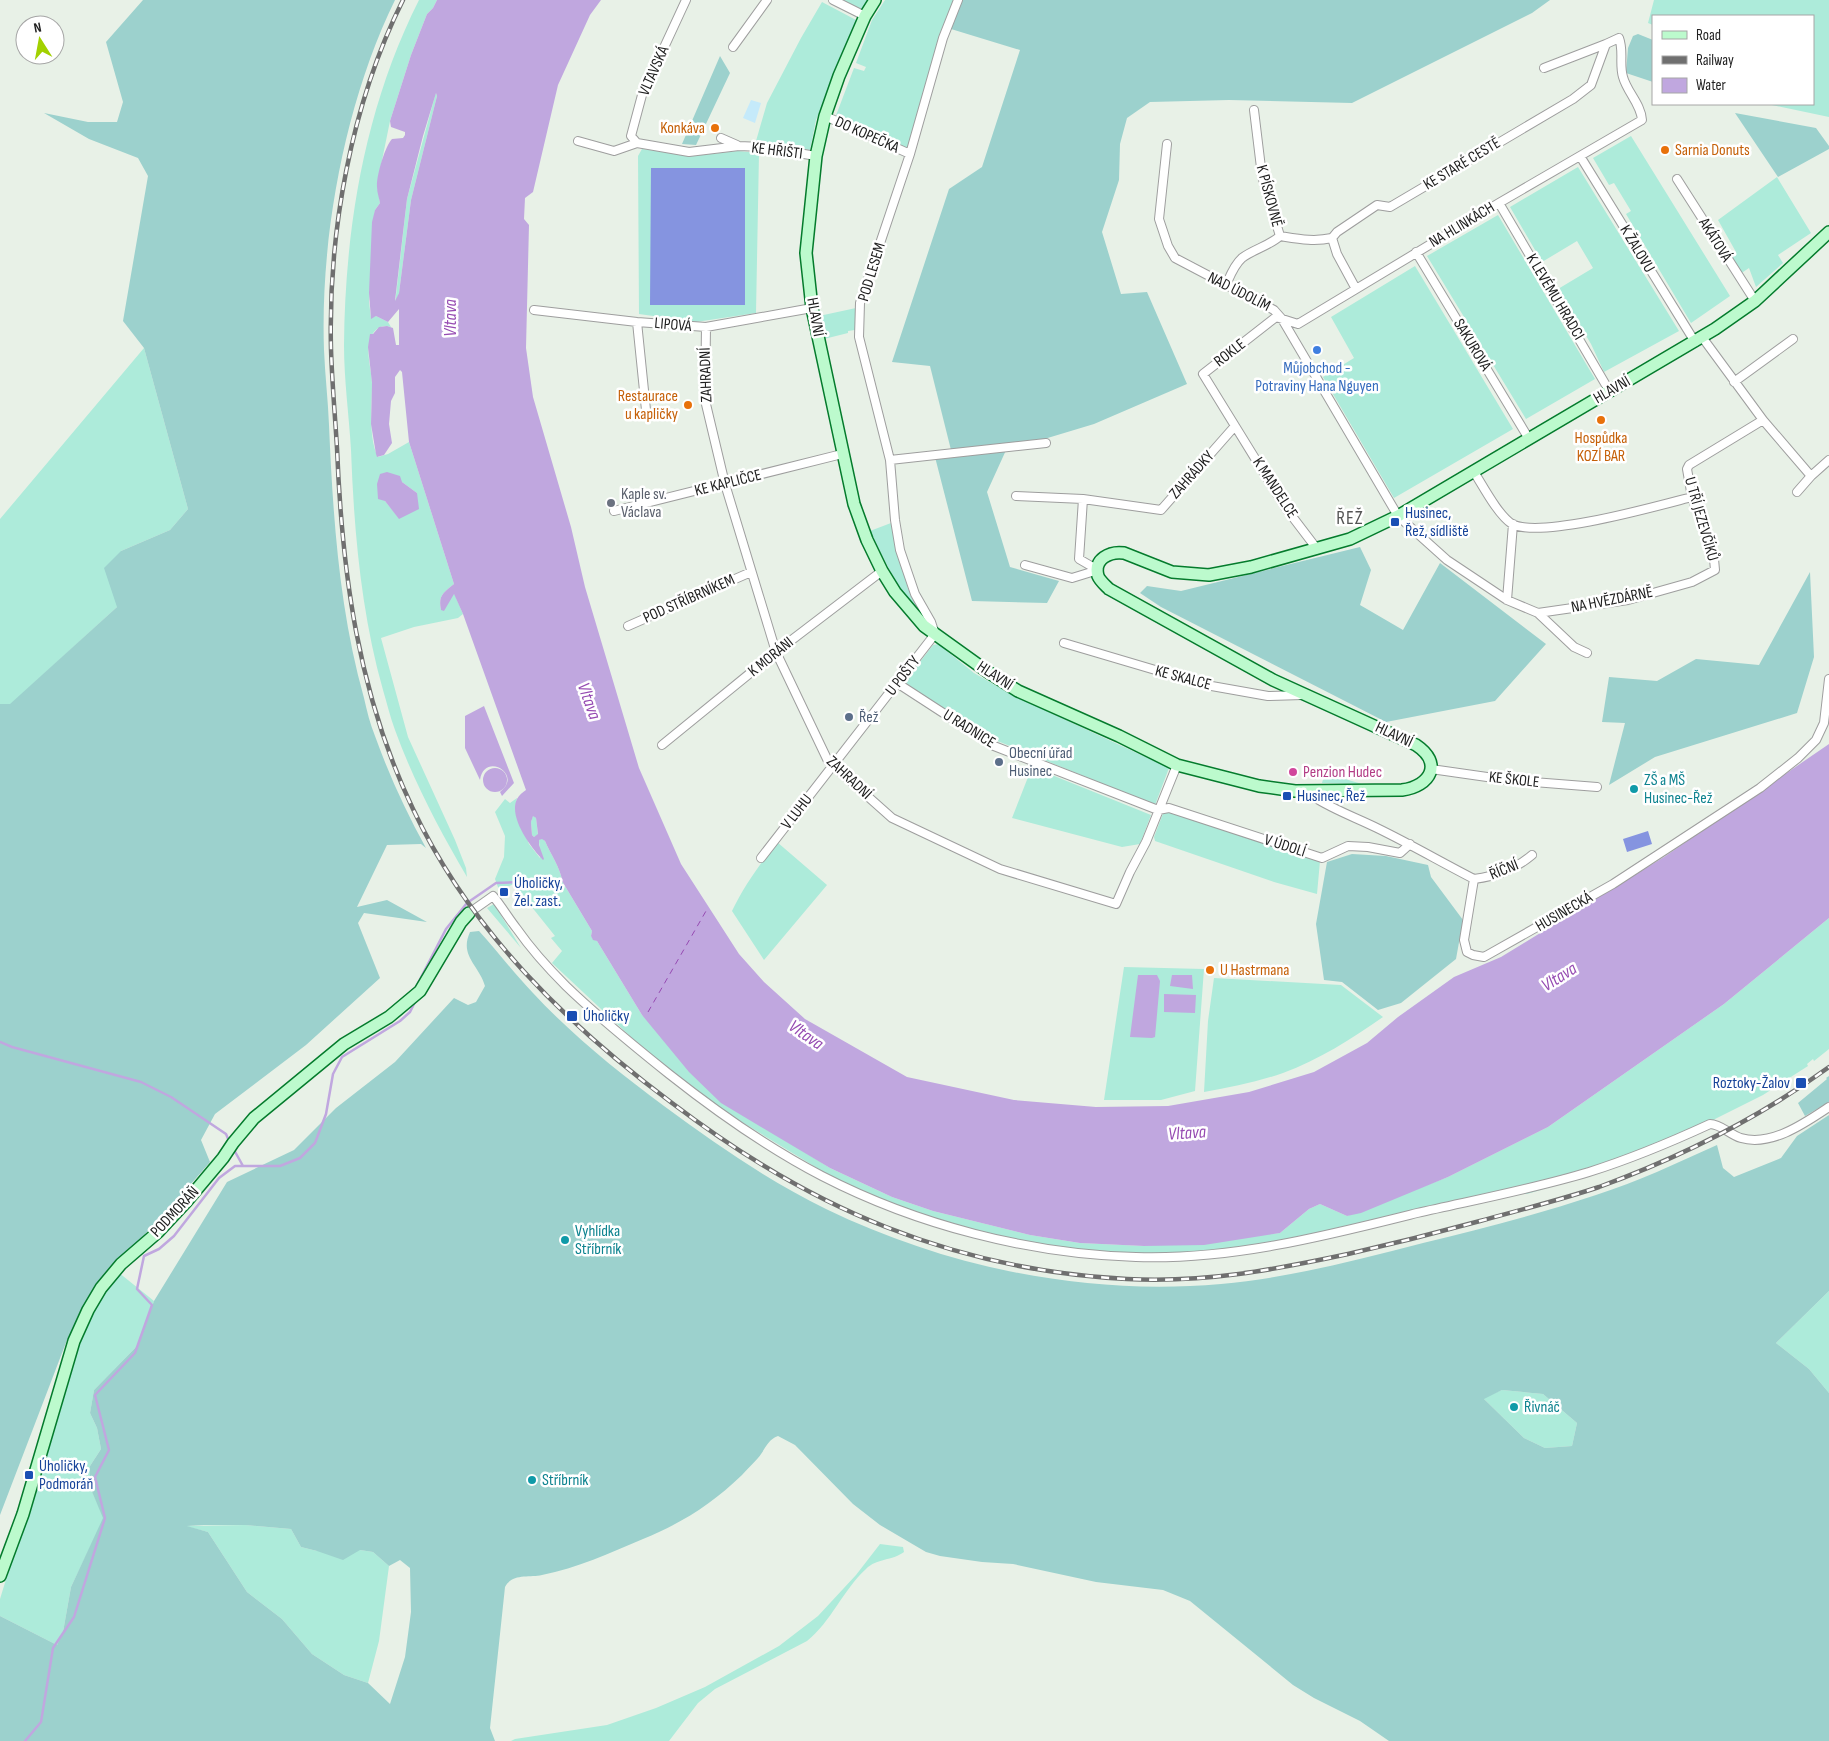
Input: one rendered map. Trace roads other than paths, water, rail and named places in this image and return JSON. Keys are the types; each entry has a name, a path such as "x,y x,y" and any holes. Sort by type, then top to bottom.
{"street":[{"name":"VLTAVSKÁ","path":"636,143 631,136 642,95 686,0"},
{"path":"732,46 767,0"},
{"path":"832,0 865,16"},
{"name":"HLAVNÍ","path":"875,0 865,16 839,76 825,116 816,156 806,253 812,308 842,454 854,504 867,540 882,571 895,592 924,626 1018,691 1177,764 1259,786 1314,791 1407,789 1424,782 1431,769 1428,756 1416,745 1273,680 1109,589 1098,577 1098,570 1102,559 1109,554 1124,553 1172,572 1209,575 1251,566 1350,539 1398,516 1698,339 1755,301 1829,232"},
{"name":"POD LESEM","path":"935,634 931,622 915,594 900,550 895,520 890,460 859,337 860,304 910,154 944,38 958,0"},
{"name":"NA HLINKÁCH","path":"1282,319 1298,324 1416,252 1642,120 1640,110 1627,89 1623,77 1621,62 1622,46 1619,38 1606,44"},
{"path":"1544,68 1606,44"},
{"name":"KE STARÉ CESTĚ","path":"1332,238 1343,227 1377,205 1390,206 1573,99 1590,85 1606,44"},
{"name":"K PÍSKOVNĚ","path":"1226,286 1236,265 1242,259 1272,243 1280,236 1262,176 1254,110"},
{"name":"DO KOPEČKA","path":"825,116 910,154"},
{"name":"KE HŘIŠTI","path":"721,138 739,146"},
{"name":"KE HŘIŠTI","path":"578,141 614,151 636,143 689,152 739,146 762,147 816,156"},
{"name":"NAD ÚDOLÍM","path":"1168,144 1159,219 1168,246 1175,258 1274,310 1282,319 1398,516"},
{"name":"K ŽALOVU","path":"1580,156 1698,339"},
{"name":"AKÁTOVÁ","path":"1677,179 1755,301"},
{"name":"K LEVÉMU HRADCI","path":"1499,203 1610,392"},
{"path":"1280,236 1309,241 1332,238 1337,254 1356,289"},
{"name":"SAKUROVÁ","path":"1416,252 1529,439"},
{"name":"LIPOVÁ","path":"534,310 638,322 706,327 812,308"},
{"name":"ROKLE","path":"1235,426 1203,374 1276,317 1282,319"},
{"path":"638,322 646,410"},
{"name":"ZAHRADNÍ","path":"706,327 705,400 725,484 776,652 828,761 892,818 1000,869 1116,904 1146,842 1177,764"},
{"path":"1734,382 1793,338"},
{"path":"1698,339 1811,476"},
{"name":"U TŘÍ JEZEVČÍKŮ","path":"1715,570 1714,559 1692,497 1687,469 1690,465 1763,420"},
{"name":"ZAHRÁDKY","path":"1016,496 1083,499 1161,510 1235,426"},
{"name":"K MANDELCE","path":"1235,426 1285,507 1317,549"},
{"path":"890,460 1046,443"},
{"name":"KE KAPLIČCE","path":"614,511 842,454"},
{"path":"1797,492 1829,460"},
{"path":"1474,472 1498,507 1513,524 1532,528 1573,524 1692,497"},
{"path":"1083,499 1079,559 1098,570"},
{"path":"1398,516 1447,560 1507,600 1538,613 1574,646 1587,653"},
{"path":"1507,600 1513,524"},
{"path":"1024,565 1072,578 1098,570"},
{"name":"NA HVĚZDÁRNĚ","path":"1538,613 1628,600 1692,582 1715,570"},
{"name":"K MORÁNI","path":"662,745 776,652 882,571"},
{"name":"POD STŘÍBRNÍKEM","path":"628,626 751,572"},
{"name":"U POŠTY","path":"833,765 935,634"},
{"name":"KE SKALCE","path":"1064,643 1206,685 1268,696 1306,695"},
{"name":"HUSINECKÁ","path":"1474,879 1464,940 1467,952 1484,957 1613,884 1754,792 1805,752 1816,740 1824,723 1829,679"},
{"name":"U RADNICE","path":"897,683 994,746 1158,810"},
{"name":"V LUHU","path":"761,858 833,765"},
{"name":"KE ŠKOLE","path":"1431,769 1508,780 1597,787"},
{"path":"1314,791 1314,798 1326,805 1410,844 1474,879"},
{"name":"V ÚDOLÍ","path":"1158,810 1169,808 1322,858 1348,846 1368,847 1400,853 1410,844"},
{"name":"ŘÍČNÍ","path":"1474,879 1492,877 1511,870 1532,856"},
{"path":"465,917 493,896 518,932 565,984 631,1045 702,1100 764,1142 821,1176 868,1198 970,1234 1051,1249 1138,1258 1248,1251 1300,1242 1590,1171 1710,1124 1715,1124 1739,1138 1764,1141 1776,1137 1829,1107"},
{"name":"PODMORÁŇ","path":"0,1576 22,1514 69,1356 88,1310 101,1288 113,1272 166,1223 222,1159 254,1118 344,1044 389,1017 417,994 465,917"}],"water":[{"name":"Vltava","path":"437,0 601,0 590,15 558,85 533,192 525,198 524,219 529,225 526,348 533,397 571,527 585,587 639,768 681,864 739,954 764,982 805,1019 907,1077 1014,1100 1096,1107 1168,1106 1249,1092 1314,1072 1367,1043 1398,1017 1454,977 1501,957 1664,857 1829,744 1829,918 1724,1004 1548,1127 1448,1177 1361,1213 1347,1216 1320,1204 1309,1209 1280,1233 1204,1245 1144,1246 1080,1243 1030,1235 933,1211 892,1197 830,1168 721,1103 689,1072 642,1015 597,941 593,940 591,936 592,931 562,881 558,866 545,841 539,840 543,860 527,840 518,823 515,806 518,798 526,790 463,614 454,594 444,611 441,610 440,601 442,595 454,584 409,442 402,372 400,370 395,377 395,393 391,401 389,424 392,443 384,455 377,457 376,454 371,424 372,383 368,347 370,334 373,334 379,327 387,326 393,328 396,345 399,345 399,309 388,322 376,316 371,319 369,293 372,222 375,210 380,203 377,182 379,169 389,143 392,139 403,138 405,135 405,132 391,127 390,121 411,55 427,14","holes":["436,93 437,96 411,200 399,293 395,301 407,199","533,816 536,818 538,834 534,837 532,835 531,822"]},
{"path":"387,472 400,476 402,482 417,493 419,509 399,519 385,501 378,499 377,484 380,474"},
{"path":"484,706 514,783 502,796 500,792 506,785 508,778 505,773 500,768 488,767 483,771 480,780 465,748 465,716"},
{"path":"495,768 503,772 507,780 503,788 495,792 487,788 483,780 487,772"},
{"path":"1138,975 1157,975 1160,981 1155,1037 1152,1038 1130,1037"},
{"path":"1172,975 1192,975 1193,989 1170,986"},
{"path":"1164,994 1196,995 1195,1013 1164,1012"}],"waterway":[{"path":"414,991 446,929 467,903 496,883 564,880"},
{"path":"25,1741 41,1722 53,1648 74,1617 105,1518 95,1477 109,1450 95,1395 135,1353 152,1305 137,1289 144,1256 159,1249 174,1236 219,1178 235,1166 280,1166 300,1158 315,1143 326,1114 333,1074 342,1057 400,1021 410,1012 415,1002"},
{"path":"0,1042 12,1047 141,1082 171,1097 226,1134 229,1141"},
{"path":"233,1148 243,1166"}],"railway":[{"path":"403,0 369,82 346,170 339,215 331,305 332,374 343,541 356,632 366,677 394,766 413,809 436,853 463,895 524,972 558,1007 595,1041 672,1103 722,1139 802,1188 857,1215 915,1238 974,1256 1035,1269 1096,1277 1156,1280 1239,1274 1293,1265 1414,1238 1555,1201 1599,1187 1660,1163 1719,1135 1775,1103 1829,1067"}],"place":[{"name":"Konkáva","path":"715,128"},
{"name":"Sarnia Donuts","path":"1665,150"},
{"name":"Můjobchod - Potraviny Hana Nguyen","path":"1317,350"},
{"name":"Restaurace u kapličky","path":"688,405"},
{"name":"Hospůdka KOZÍ BAR","path":"1601,420"},
{"name":"Kaple sv. Václava","path":"611,503"},
{"name":"Husinec, Řež, sídliště","path":"1395,522"},
{"name":"Řež","path":"849,717"},
{"name":"Obecní úřad Husinec","path":"999,762"},
{"name":"Penzion Hudec","path":"1293,772"},
{"name":"ZŠ a MŠ Husinec-Řež","path":"1634,789"},
{"name":"Husinec, Řež","path":"1287,796"},
{"name":"Úholičky, Žel. zast.","path":"504,892"},
{"name":"U Hastrmana","path":"1210,970"},
{"name":"Úholičky","path":"572,1016"},
{"name":"Roztoky-Žalov","path":"1801,1083"},
{"name":"Vyhlídka Stříbrník","path":"565,1240"},
{"name":"Řivnáč","path":"1514,1407"},
{"name":"Úholičky, Podmoráň","path":"29,1475"},
{"name":"Stříbrník","path":"532,1480"}],"district":[{"name":"ŘEŽ","path":"1350,518"}]}
